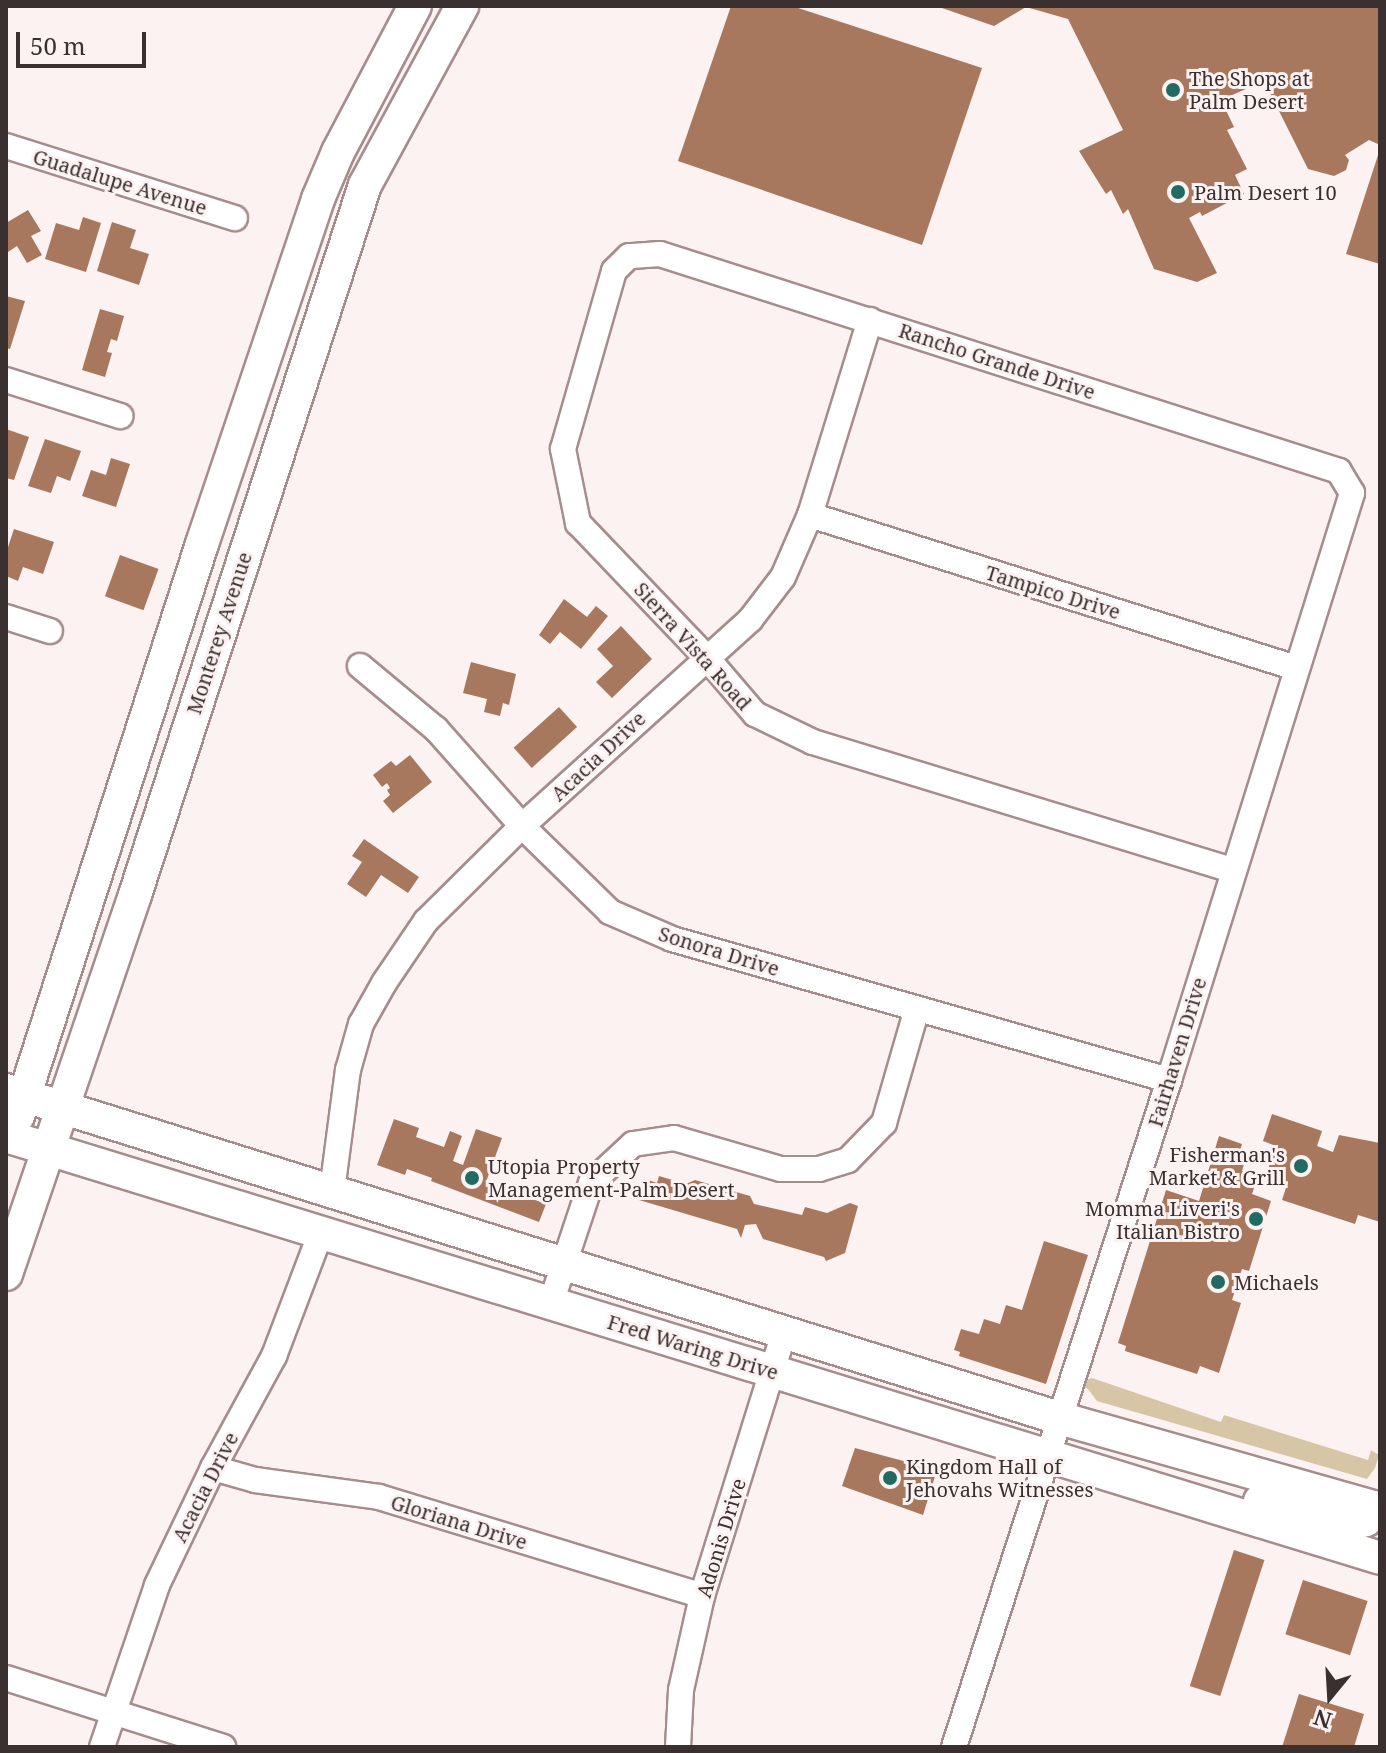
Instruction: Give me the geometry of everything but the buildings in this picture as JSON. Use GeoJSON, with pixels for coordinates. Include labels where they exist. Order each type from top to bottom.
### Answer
{"type":"FeatureCollection","features":[{"type":"Feature","properties":{"kind":"main road"},"geometry":{"type":"LineString","coordinates":[[8,1142],[15,1093],[299,257],[338,152],[415,6]]}},
{"type":"Feature","properties":{"kind":"main road"},"geometry":{"type":"LineString","coordinates":[[401,114],[397,90],[402,69],[435,6]]}},
{"type":"Feature","properties":{"kind":"main road","name":"Monterey Avenue"},"geometry":{"type":"LineString","coordinates":[[6,1274],[135,895],[365,185],[462,6]]}},
{"type":"Feature","properties":{"kind":"main road"},"geometry":{"type":"LineString","coordinates":[[299,257],[314,285],[297,346],[308,359]]}},
{"type":"Feature","properties":{"kind":"main road","name":"Fred Waring Drive"},"geometry":{"type":"LineString","coordinates":[[15,1093],[1059,1418],[1378,1508]]}},
{"type":"Feature","properties":{"kind":"main road","name":"Fred Waring Drive"},"geometry":{"type":"LineString","coordinates":[[8,1142],[48,1149],[196,1193],[1047,1458],[1380,1558]]}},
{"type":"Feature","properties":{"kind":"main road"},"geometry":{"type":"LineString","coordinates":[[196,1193],[244,1191],[302,1206],[312,1205],[332,1191]]}},
{"type":"Feature","properties":{"kind":"main road"},"geometry":{"type":"LineString","coordinates":[[321,1232],[334,1219],[351,1217],[413,1235],[474,1237]]}},
{"type":"Feature","properties":{"kind":"main road"},"geometry":{"type":"LineString","coordinates":[[1162,1493],[1224,1491],[1350,1524],[1366,1520],[1378,1508]]}},
{"type":"Feature","properties":{"kind":"street","name":"Guadalupe Avenue"},"geometry":{"type":"LineString","coordinates":[[6,146],[235,218]]}},
{"type":"Feature","properties":{"kind":"street","name":"Rancho Grande Drive"},"geometry":{"type":"LineString","coordinates":[[629,256],[660,254],[1339,471],[1352,493]]}},
{"type":"Feature","properties":{"kind":"street","name":"Sierra Vista Road"},"geometry":{"type":"LineString","coordinates":[[629,256],[614,271],[563,449],[578,523],[707,658],[755,714],[813,742],[1232,870]]}},
{"type":"Feature","properties":{"kind":"street","name":"Acacia Drive"},"geometry":{"type":"LineString","coordinates":[[332,1191],[348,1070],[361,1024],[426,921],[522,826],[750,620],[783,577],[810,515],[870,320]]}},
{"type":"Feature","properties":{"kind":"street"},"geometry":{"type":"LineString","coordinates":[[6,380],[120,416]]}},
{"type":"Feature","properties":{"kind":"street","name":"Fairhaven Drive"},"geometry":{"type":"LineString","coordinates":[[954,1747],[1169,1080],[1352,493]]}},
{"type":"Feature","properties":{"kind":"street","name":"Tampico Drive"},"geometry":{"type":"LineString","coordinates":[[810,515],[1296,668]]}},
{"type":"Feature","properties":{"kind":"street"},"geometry":{"type":"LineString","coordinates":[[6,617],[50,631]]}},
{"type":"Feature","properties":{"kind":"street","name":"Sonora Drive"},"geometry":{"type":"LineString","coordinates":[[360,666],[436,729],[522,826],[610,912],[672,939],[1169,1080]]}},
{"type":"Feature","properties":{"kind":"street"},"geometry":{"type":"LineString","coordinates":[[551,1303],[591,1183],[633,1144],[674,1138],[781,1169],[819,1169],[848,1160],[884,1123],[917,1009]]}},
{"type":"Feature","properties":{"kind":"street","name":"Acacia Drive"},"geometry":{"type":"LineString","coordinates":[[102,1747],[157,1585],[213,1468],[274,1356],[321,1232]]}},
{"type":"Feature","properties":{"kind":"street","name":"Adonis Drive"},"geometry":{"type":"LineString","coordinates":[[678,1747],[681,1690],[702,1596],[784,1333]]}},
{"type":"Feature","properties":{"kind":"street","name":"Gloriana Drive"},"geometry":{"type":"LineString","coordinates":[[213,1468],[255,1480],[379,1497],[702,1596]]}},
{"type":"Feature","properties":{"kind":"street"},"geometry":{"type":"LineString","coordinates":[[6,1678],[223,1747]]}},
{"type":"Feature","properties":{"kind":"shaded area"},"geometry":{"type":"Polygon","coordinates":[[[1092,1378],[1221,1422],[1224,1415],[1368,1460],[1371,1450],[1379,1455],[1367,1479],[1097,1401],[1088,1389],[1081,1386],[1083,1381],[1092,1378]]]}},
{"type":"Feature","properties":{"kind":"place","name":"The Shops at Palm Desert"},"geometry":{"type":"Point","coordinates":[1173,90]}},
{"type":"Feature","properties":{"kind":"place","name":"Palm Desert 10"},"geometry":{"type":"Point","coordinates":[1178,192]}},
{"type":"Feature","properties":{"kind":"place","name":"Fisherman's Market & Grill"},"geometry":{"type":"Point","coordinates":[1301,1166]}},
{"type":"Feature","properties":{"kind":"place","name":"Utopia Property Management-Palm Desert"},"geometry":{"type":"Point","coordinates":[472,1178]}},
{"type":"Feature","properties":{"kind":"place","name":"Momma Liveri's Italian Bistro"},"geometry":{"type":"Point","coordinates":[1256,1219]}},
{"type":"Feature","properties":{"kind":"place","name":"Michaels"},"geometry":{"type":"Point","coordinates":[1218,1282]}},
{"type":"Feature","properties":{"kind":"place","name":"Kingdom Hall of Jehovahs Witnesses"},"geometry":{"type":"Point","coordinates":[890,1478]}}]}
